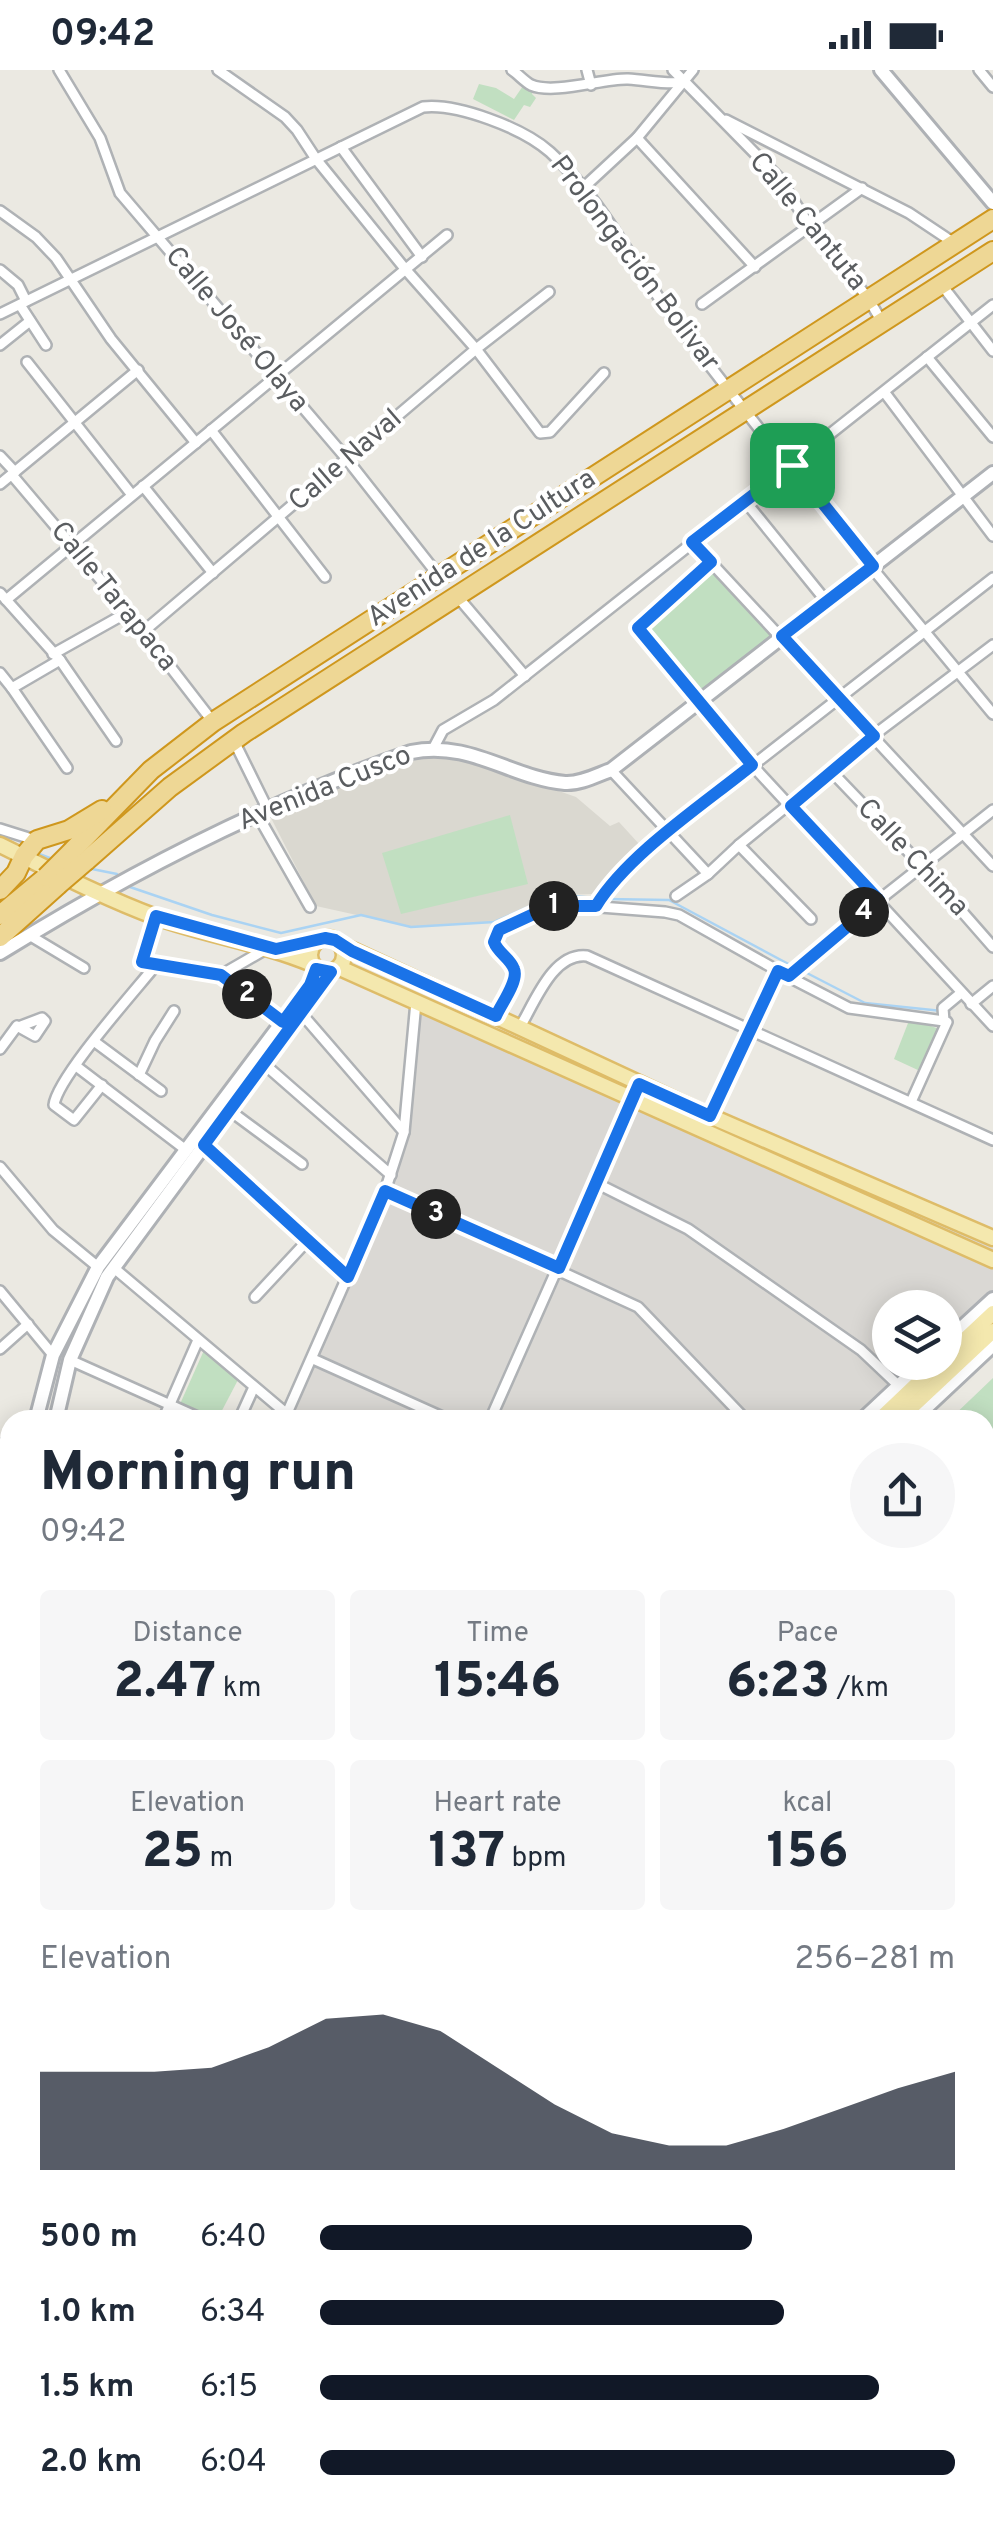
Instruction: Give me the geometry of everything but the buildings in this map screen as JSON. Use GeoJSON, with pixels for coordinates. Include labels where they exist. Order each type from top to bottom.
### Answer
{"type":"FeatureCollection","features":[{"type":"Feature","properties":{"kind":"highway","name":"Avenida de la Cultura"},"geometry":{"type":"LineString","coordinates":[[80,855],[151,770],[213,722],[993,219]]}},
{"type":"Feature","properties":{"kind":"highway","name":"Avenida de la Cultura"},"geometry":{"type":"LineString","coordinates":[[0,915],[234,741],[993,252]]}},
{"type":"Feature","properties":{"kind":"highway"},"geometry":{"type":"LineString","coordinates":[[809,336],[825,358]]}},
{"type":"Feature","properties":{"kind":"highway"},"geometry":{"type":"LineString","coordinates":[[596,476],[610,497]]}},
{"type":"Feature","properties":{"kind":"highway"},"geometry":{"type":"LineString","coordinates":[[438,576],[457,596]]}},
{"type":"Feature","properties":{"kind":"highway"},"geometry":{"type":"LineString","coordinates":[[370,621],[385,643]]}},
{"type":"Feature","properties":{"kind":"highway"},"geometry":{"type":"LineString","coordinates":[[0,890],[16,873],[30,848],[70,830],[128,794]]}},
{"type":"Feature","properties":{"kind":"highway","name":"Avenida de la Cultura"},"geometry":{"type":"LineString","coordinates":[[0,936],[49,877]]}},
{"type":"Feature","properties":{"kind":"main road"},"geometry":{"type":"LineString","coordinates":[[881,70],[993,203]]}},
{"type":"Feature","properties":{"kind":"main road","name":"Avenida Cusco"},"geometry":{"type":"LineString","coordinates":[[0,953],[101,894],[262,811],[371,766],[434,747],[563,783],[611,770],[993,473]]}},
{"type":"Feature","properties":{"kind":"main road"},"geometry":{"type":"LineString","coordinates":[[0,844],[30,848],[49,877],[156,916],[272,948],[416,1002],[636,1091],[710,1116],[993,1238]]}},
{"type":"Feature","properties":{"kind":"main road"},"geometry":{"type":"LineString","coordinates":[[272,948],[330,938],[520,1026],[704,1132],[993,1260]]}},
{"type":"Feature","properties":{"kind":"main road"},"geometry":{"type":"LineString","coordinates":[[316,942],[310,951],[325,968]]}},
{"type":"Feature","properties":{"kind":"main road"},"geometry":{"type":"LineString","coordinates":[[39,1410],[53,1355],[98,1267],[310,985],[325,968],[345,957],[342,946]]}},
{"type":"Feature","properties":{"kind":"main road"},"geometry":{"type":"LineString","coordinates":[[58,1410],[70,1360],[114,1268],[301,1013],[325,968]]}},
{"type":"Feature","properties":{"kind":"main road"},"geometry":{"type":"LineString","coordinates":[[962,1327],[993,1298]]}},
{"type":"Feature","properties":{"kind":"main road"},"geometry":{"type":"LineString","coordinates":[[962,1342],[993,1313]]}},
{"type":"Feature","properties":{"kind":"main road"},"geometry":{"type":"LineString","coordinates":[[909,1410],[993,1331]]}},
{"type":"Feature","properties":{"kind":"main road"},"geometry":{"type":"LineString","coordinates":[[910,1410],[993,1345]]}},
{"type":"Feature","properties":{"kind":"main road"},"geometry":{"type":"LineString","coordinates":[[876,1410],[905,1380]]}},
{"type":"Feature","properties":{"kind":"main road"},"geometry":{"type":"LineString","coordinates":[[907,1410],[928,1380]]}},
{"type":"Feature","properties":{"kind":"street","name":"Calle José Olaya"},"geometry":{"type":"LineString","coordinates":[[59,70],[100,138],[120,193],[346,458],[438,576]]}},
{"type":"Feature","properties":{"kind":"street"},"geometry":{"type":"LineString","coordinates":[[218,70],[285,117],[540,433],[550,432],[604,372]]}},
{"type":"Feature","properties":{"kind":"street"},"geometry":{"type":"LineString","coordinates":[[512,70],[531,85],[590,86],[626,79],[664,85],[685,82]]}},
{"type":"Feature","properties":{"kind":"street"},"geometry":{"type":"LineString","coordinates":[[587,70],[590,86]]}},
{"type":"Feature","properties":{"kind":"street","name":"Calle Cantuta"},"geometry":{"type":"LineString","coordinates":[[673,70],[779,178],[811,228],[868,298],[882,322]]}},
{"type":"Feature","properties":{"kind":"street"},"geometry":{"type":"LineString","coordinates":[[583,188],[637,138],[693,70]]}},
{"type":"Feature","properties":{"kind":"street"},"geometry":{"type":"LineString","coordinates":[[979,70],[993,86]]}},
{"type":"Feature","properties":{"kind":"street","name":"Prolongación Bolivar"},"geometry":{"type":"LineString","coordinates":[[0,314],[422,107],[448,107],[494,122],[550,152],[583,188],[673,318],[993,714]]}},
{"type":"Feature","properties":{"kind":"street"},"geometry":{"type":"LineString","coordinates":[[719,116],[909,213],[954,243]]}},
{"type":"Feature","properties":{"kind":"street"},"geometry":{"type":"LineString","coordinates":[[637,138],[755,267]]}},
{"type":"Feature","properties":{"kind":"street"},"geometry":{"type":"LineString","coordinates":[[341,147],[422,257]]}},
{"type":"Feature","properties":{"kind":"street"},"geometry":{"type":"LineString","coordinates":[[702,304],[862,188]]}},
{"type":"Feature","properties":{"kind":"street"},"geometry":{"type":"LineString","coordinates":[[0,211],[36,237],[196,443]]}},
{"type":"Feature","properties":{"kind":"street"},"geometry":{"type":"LineString","coordinates":[[116,741],[56,657],[3,596],[72,545],[447,235]]}},
{"type":"Feature","properties":{"kind":"street"},"geometry":{"type":"LineString","coordinates":[[0,270],[18,285],[30,321],[46,345]]}},
{"type":"Feature","properties":{"kind":"street"},"geometry":{"type":"LineString","coordinates":[[941,284],[993,351]]}},
{"type":"Feature","properties":{"kind":"street","name":"Calle Naval"},"geometry":{"type":"LineString","coordinates":[[144,631],[476,349],[549,292]]}},
{"type":"Feature","properties":{"kind":"street"},"geometry":{"type":"LineString","coordinates":[[434,747],[442,730],[494,700],[993,305]]}},
{"type":"Feature","properties":{"kind":"street"},"geometry":{"type":"LineString","coordinates":[[0,345],[30,321]]}},
{"type":"Feature","properties":{"kind":"street"},"geometry":{"type":"LineString","coordinates":[[927,357],[993,437]]}},
{"type":"Feature","properties":{"kind":"street"},"geometry":{"type":"LineString","coordinates":[[27,362],[132,496]]}},
{"type":"Feature","properties":{"kind":"street"},"geometry":{"type":"LineString","coordinates":[[0,484],[138,370]]}},
{"type":"Feature","properties":{"kind":"street"},"geometry":{"type":"LineString","coordinates":[[885,393],[993,536]]}},
{"type":"Feature","properties":{"kind":"street"},"geometry":{"type":"LineString","coordinates":[[210,430],[325,577]]}},
{"type":"Feature","properties":{"kind":"street","name":"Calle Tarapaca"},"geometry":{"type":"LineString","coordinates":[[0,456],[144,631],[213,722]]}},
{"type":"Feature","properties":{"kind":"street"},"geometry":{"type":"LineString","coordinates":[[143,486],[213,573]]}},
{"type":"Feature","properties":{"kind":"street"},"geometry":{"type":"LineString","coordinates":[[744,501],[826,601]]}},
{"type":"Feature","properties":{"kind":"street"},"geometry":{"type":"LineString","coordinates":[[692,542],[993,866]]}},
{"type":"Feature","properties":{"kind":"street"},"geometry":{"type":"LineString","coordinates":[[711,562],[638,628],[752,765],[993,1026]]}},
{"type":"Feature","properties":{"kind":"street"},"geometry":{"type":"LineString","coordinates":[[600,900],[670,830],[993,578]]}},
{"type":"Feature","properties":{"kind":"street"},"geometry":{"type":"LineString","coordinates":[[457,596],[525,676]]}},
{"type":"Feature","properties":{"kind":"street"},"geometry":{"type":"LineString","coordinates":[[12,688],[128,612]]}},
{"type":"Feature","properties":{"kind":"street"},"geometry":{"type":"LineString","coordinates":[[676,896],[993,645]]}},
{"type":"Feature","properties":{"kind":"street"},"geometry":{"type":"LineString","coordinates":[[0,672],[68,768]]}},
{"type":"Feature","properties":{"kind":"street"},"geometry":{"type":"LineString","coordinates":[[234,741],[262,811],[310,908]]}},
{"type":"Feature","properties":{"kind":"street"},"geometry":{"type":"LineString","coordinates":[[611,770],[708,874]]}},
{"type":"Feature","properties":{"kind":"street","name":"Calle Chima"},"geometry":{"type":"LineString","coordinates":[[831,770],[993,947]]}},
{"type":"Feature","properties":{"kind":"street"},"geometry":{"type":"LineString","coordinates":[[791,975],[993,810]]}},
{"type":"Feature","properties":{"kind":"street"},"geometry":{"type":"LineString","coordinates":[[0,829],[30,848]]}},
{"type":"Feature","properties":{"kind":"street"},"geometry":{"type":"LineString","coordinates":[[739,845],[811,920]]}},
{"type":"Feature","properties":{"kind":"street"},"geometry":{"type":"LineString","coordinates":[[496,1016],[514,977],[514,968],[497,951],[494,942],[499,930],[551,906],[600,900],[679,916],[850,1008],[943,1014]]}},
{"type":"Feature","properties":{"kind":"street"},"geometry":{"type":"LineString","coordinates":[[156,916],[141,959],[144,964],[221,975],[283,1022]]}},
{"type":"Feature","properties":{"kind":"street"},"geometry":{"type":"LineString","coordinates":[[29,935],[84,968]]}},
{"type":"Feature","properties":{"kind":"street"},"geometry":{"type":"LineString","coordinates":[[221,975],[272,948]]}},
{"type":"Feature","properties":{"kind":"street"},"geometry":{"type":"LineString","coordinates":[[520,1026],[558,966],[579,955],[993,1140]]}},
{"type":"Feature","properties":{"kind":"street"},"geometry":{"type":"LineString","coordinates":[[102,1085],[77,1118],[71,1119],[53,1102],[76,1066],[155,966]]}},
{"type":"Feature","properties":{"kind":"street"},"geometry":{"type":"LineString","coordinates":[[704,1132],[778,971]]}},
{"type":"Feature","properties":{"kind":"street"},"geometry":{"type":"LineString","coordinates":[[971,1004],[993,986]]}},
{"type":"Feature","properties":{"kind":"street"},"geometry":{"type":"LineString","coordinates":[[943,1014],[961,992]]}},
{"type":"Feature","properties":{"kind":"street"},"geometry":{"type":"LineString","coordinates":[[289,1410],[385,1191],[404,1132],[416,1002]]}},
{"type":"Feature","properties":{"kind":"street"},"geometry":{"type":"LineString","coordinates":[[140,1075],[154,1041],[174,1011]]}},
{"type":"Feature","properties":{"kind":"street"},"geometry":{"type":"LineString","coordinates":[[301,1013],[404,1132]]}},
{"type":"Feature","properties":{"kind":"street"},"geometry":{"type":"LineString","coordinates":[[910,1102],[947,1022],[943,1014]]}},
{"type":"Feature","properties":{"kind":"street"},"geometry":{"type":"LineString","coordinates":[[0,1050],[20,1026]]}},
{"type":"Feature","properties":{"kind":"street"},"geometry":{"type":"LineString","coordinates":[[95,1042],[161,1091]]}},
{"type":"Feature","properties":{"kind":"street"},"geometry":{"type":"LineString","coordinates":[[263,1063],[390,1174]]}},
{"type":"Feature","properties":{"kind":"street"},"geometry":{"type":"LineString","coordinates":[[76,1066],[186,1150]]}},
{"type":"Feature","properties":{"kind":"street"},"geometry":{"type":"LineString","coordinates":[[495,1410],[636,1091]]}},
{"type":"Feature","properties":{"kind":"street"},"geometry":{"type":"LineString","coordinates":[[230,1110],[302,1164]]}},
{"type":"Feature","properties":{"kind":"street"},"geometry":{"type":"LineString","coordinates":[[204,1145],[348,1277]]}},
{"type":"Feature","properties":{"kind":"street"},"geometry":{"type":"LineString","coordinates":[[0,1167],[53,1230],[98,1267]]}},
{"type":"Feature","properties":{"kind":"street"},"geometry":{"type":"LineString","coordinates":[[596,1184],[688,1228],[862,1350],[899,1386]]}},
{"type":"Feature","properties":{"kind":"street"},"geometry":{"type":"LineString","coordinates":[[385,1191],[638,1307],[736,1410]]}},
{"type":"Feature","properties":{"kind":"street"},"geometry":{"type":"LineString","coordinates":[[256,1296],[308,1240]]}},
{"type":"Feature","properties":{"kind":"street"},"geometry":{"type":"LineString","coordinates":[[114,1268],[279,1410]]}},
{"type":"Feature","properties":{"kind":"street"},"geometry":{"type":"LineString","coordinates":[[0,1291],[53,1355]]}},
{"type":"Feature","properties":{"kind":"street"},"geometry":{"type":"LineString","coordinates":[[0,1349],[28,1324]]}},
{"type":"Feature","properties":{"kind":"street"},"geometry":{"type":"LineString","coordinates":[[168,1410],[198,1340]]}},
{"type":"Feature","properties":{"kind":"street"},"geometry":{"type":"LineString","coordinates":[[313,1359],[427,1410]]}},
{"type":"Feature","properties":{"kind":"street"},"geometry":{"type":"LineString","coordinates":[[70,1360],[181,1410]]}},
{"type":"Feature","properties":{"kind":"street"},"geometry":{"type":"LineString","coordinates":[[244,1410],[254,1387]]}},
{"type":"Feature","properties":{"kind":"shaded area"},"geometry":{"type":"Polygon","coordinates":[[[436,753],[461,757],[576,797],[610,826],[619,822],[640,845],[593,894],[556,895],[494,922],[411,927],[316,906],[271,818],[409,758],[436,753]]]}},
{"type":"Feature","properties":{"kind":"shaded area"},"geometry":{"type":"Polygon","coordinates":[[[414,992],[993,1248],[993,1309],[962,1338],[962,1290],[872,1290],[872,1380],[917,1380],[885,1410],[289,1410],[402,1139],[414,992]]]}},
{"type":"Feature","properties":{"kind":"green space"},"geometry":{"type":"Polygon","coordinates":[[[525,83],[536,98],[530,107],[524,105],[514,120],[473,99],[479,84],[496,88],[514,99],[525,83]]]}},
{"type":"Feature","properties":{"kind":"green space"},"geometry":{"type":"Polygon","coordinates":[[[713,567],[778,636],[701,696],[645,629],[713,567]]]}},
{"type":"Feature","properties":{"kind":"green space"},"geometry":{"type":"Polygon","coordinates":[[[510,815],[528,884],[401,914],[382,853],[510,815]]]}},
{"type":"Feature","properties":{"kind":"green space"},"geometry":{"type":"Polygon","coordinates":[[[910,1018],[939,1029],[920,1071],[894,1059],[910,1018]]]}},
{"type":"Feature","properties":{"kind":"green space"},"geometry":{"type":"Polygon","coordinates":[[[205,1348],[239,1378],[222,1410],[194,1410],[180,1404],[205,1348]]]}},
{"type":"Feature","properties":{"kind":"green space"},"geometry":{"type":"Polygon","coordinates":[[[993,1378],[993,1410],[959,1410],[993,1378]]]}},
{"type":"Feature","properties":{"kind":"waterway"},"geometry":{"type":"LineString","coordinates":[[34,852],[55,860]]}},
{"type":"Feature","properties":{"kind":"waterway"},"geometry":{"type":"LineString","coordinates":[[92,869],[117,874]]}},
{"type":"Feature","properties":{"kind":"waterway"},"geometry":{"type":"LineString","coordinates":[[130,887],[281,933],[361,915],[411,927],[494,922],[556,895],[598,898]]}},
{"type":"Feature","properties":{"kind":"waterway"},"geometry":{"type":"LineString","coordinates":[[606,899],[669,900],[796,968]]}},
{"type":"Feature","properties":{"kind":"waterway"},"geometry":{"type":"LineString","coordinates":[[803,971],[865,1003],[942,1011]]}},
{"type":"Feature","properties":{"kind":"route"},"geometry":{"type":"LineString","coordinates":[[792,465],[873,566],[782,636],[874,736],[791,806],[879,900],[789,976],[778,971],[710,1116],[639,1084],[559,1268],[385,1191],[348,1277],[204,1145],[331,972],[316,969],[310,985],[283,1022],[221,975],[142,962],[156,916],[276,949],[325,938],[335,940],[496,1016],[514,977],[514,968],[497,951],[494,942],[499,930],[551,906],[596,906],[626,870],[670,830],[752,765],[638,628],[711,562],[692,542],[792,465]]}}]}
